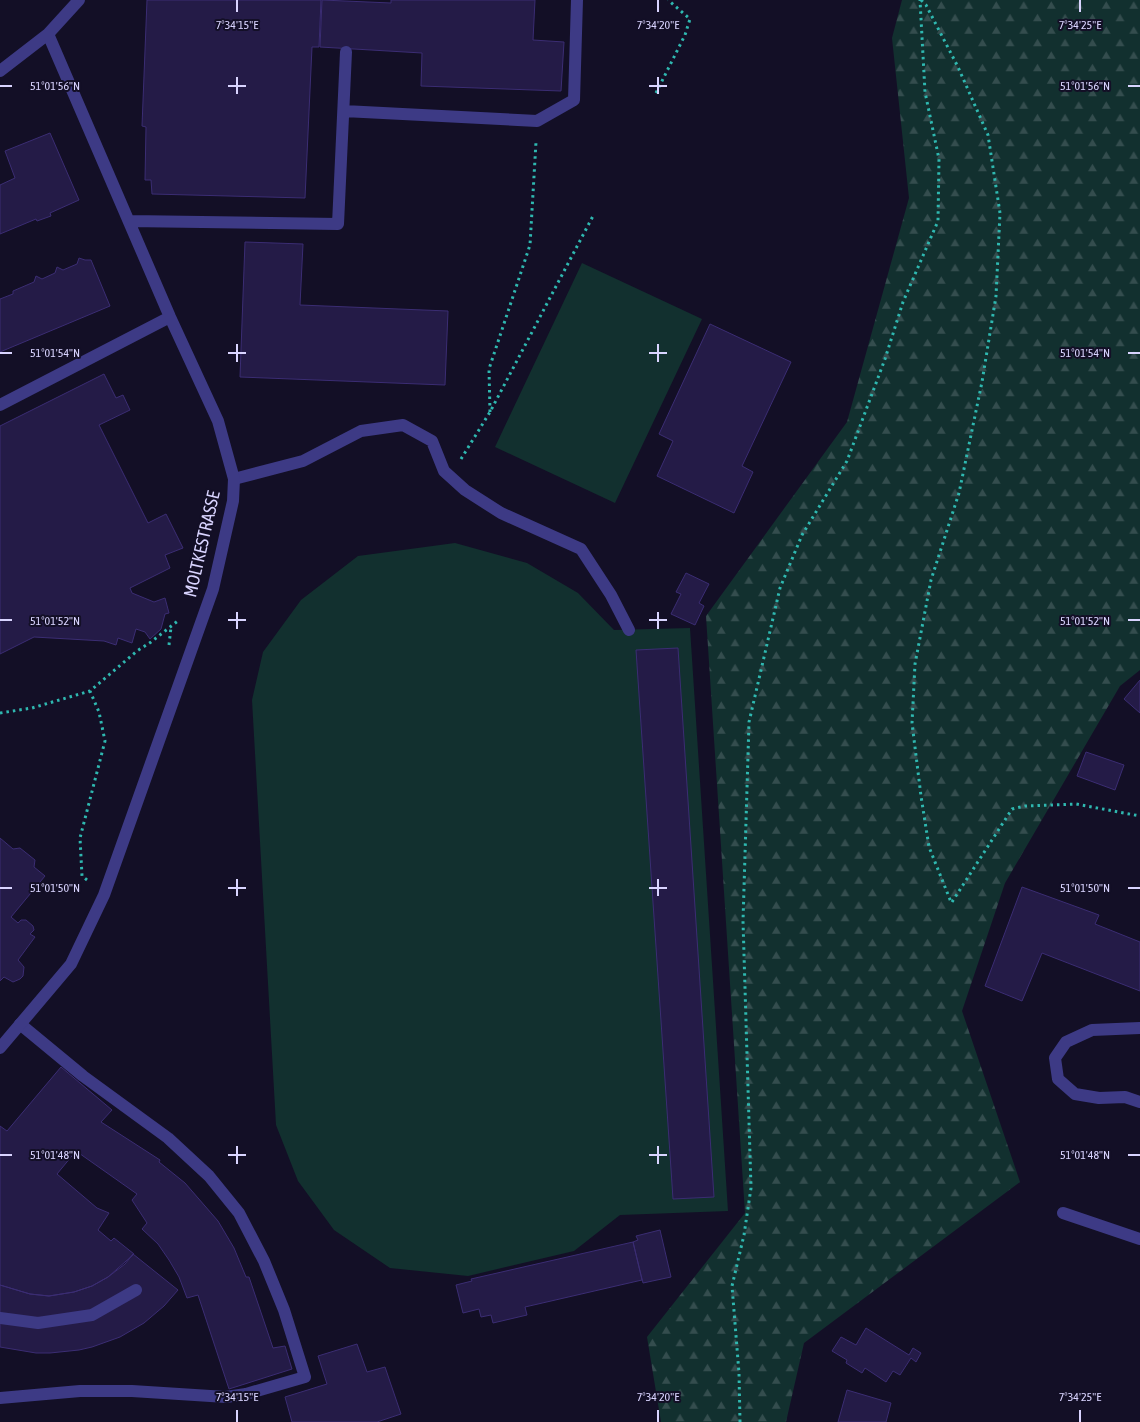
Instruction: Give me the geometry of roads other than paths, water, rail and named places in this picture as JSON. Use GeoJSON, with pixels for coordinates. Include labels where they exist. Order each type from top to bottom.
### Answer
{"type":"FeatureCollection","features":[{"type":"Feature","properties":{"kind":"street"},"geometry":{"type":"LineString","coordinates":[[0,71],[48,34],[79,0]]}},
{"type":"Feature","properties":{"kind":"street"},"geometry":{"type":"LineString","coordinates":[[344,111],[537,121],[574,100],[577,0]]}},
{"type":"Feature","properties":{"kind":"street","name":"MOLTKESTRASSE"},"geometry":{"type":"LineString","coordinates":[[0,1048],[72,964],[104,895],[212,589],[233,502],[234,479],[218,421],[170,317],[48,34]]}},
{"type":"Feature","properties":{"kind":"street"},"geometry":{"type":"LineString","coordinates":[[129,220],[338,224],[346,52]]}},
{"type":"Feature","properties":{"kind":"street"},"geometry":{"type":"LineString","coordinates":[[0,405],[170,317]]}},
{"type":"Feature","properties":{"kind":"street"},"geometry":{"type":"LineString","coordinates":[[234,479],[303,461],[361,431],[403,425],[432,441],[444,471],[465,490],[501,512],[581,549],[611,595],[629,630]]}},
{"type":"Feature","properties":{"kind":"street"},"geometry":{"type":"LineString","coordinates":[[0,1398],[80,1391],[132,1390],[226,1397],[246,1394],[305,1377],[284,1310],[264,1261],[239,1212],[208,1176],[168,1138],[83,1076],[20,1024]]}},
{"type":"Feature","properties":{"kind":"street"},"geometry":{"type":"LineString","coordinates":[[1140,1028],[1092,1030],[1066,1042],[1055,1058],[1058,1079],[1075,1094],[1099,1098],[1125,1097],[1140,1102]]}},
{"type":"Feature","properties":{"kind":"street"},"geometry":{"type":"LineString","coordinates":[[1063,1212],[1140,1239]]}},
{"type":"Feature","properties":{"kind":"street"},"geometry":{"type":"LineString","coordinates":[[0,1318],[38,1323],[92,1316],[136,1290]]}}]}
